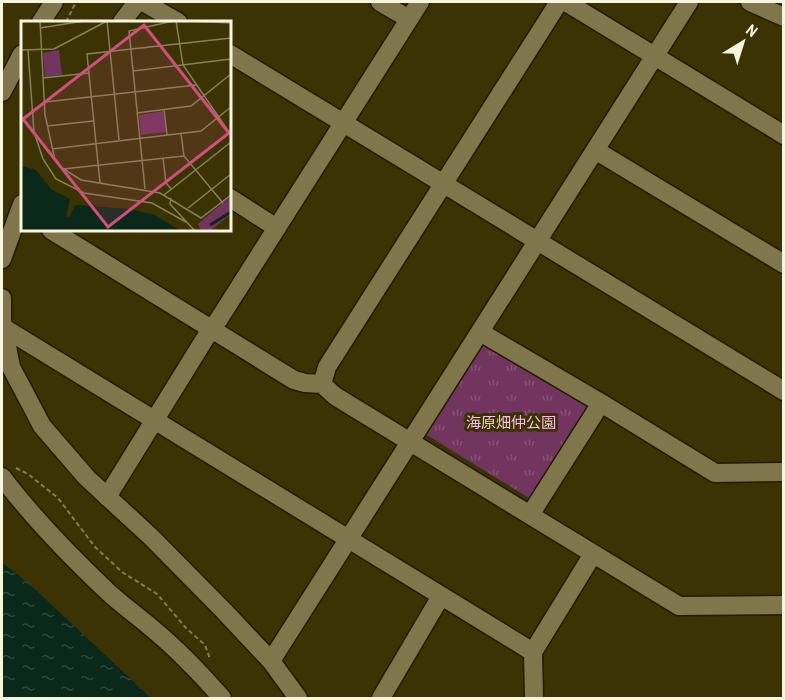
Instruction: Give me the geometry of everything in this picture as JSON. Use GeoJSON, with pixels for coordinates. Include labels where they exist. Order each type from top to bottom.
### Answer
{"type":"FeatureCollection","features":[{"type":"Feature","properties":{"kind":"street"},"geometry":{"type":"LineString","coordinates":[[42,21],[54,2]]}},
{"type":"Feature","properties":{"kind":"street"},"geometry":{"type":"LineString","coordinates":[[123,21],[137,2]]}},
{"type":"Feature","properties":{"kind":"street"},"geometry":{"type":"LineString","coordinates":[[143,2],[176,21]]}},
{"type":"Feature","properties":{"kind":"street"},"geometry":{"type":"LineString","coordinates":[[381,2],[409,19]]}},
{"type":"Feature","properties":{"kind":"street"},"geometry":{"type":"LineString","coordinates":[[107,497],[420,2]]}},
{"type":"Feature","properties":{"kind":"street"},"geometry":{"type":"LineString","coordinates":[[322,384],[327,367],[560,2]]}},
{"type":"Feature","properties":{"kind":"street"},"geometry":{"type":"LineString","coordinates":[[566,2],[783,135]]}},
{"type":"Feature","properties":{"kind":"street"},"geometry":{"type":"LineString","coordinates":[[271,661],[689,2]]}},
{"type":"Feature","properties":{"kind":"street"},"geometry":{"type":"LineString","coordinates":[[750,2],[783,17]]}},
{"type":"Feature","properties":{"kind":"street"},"geometry":{"type":"LineString","coordinates":[[231,55],[783,391]]}},
{"type":"Feature","properties":{"kind":"street"},"geometry":{"type":"LineString","coordinates":[[2,92],[21,56]]}},
{"type":"Feature","properties":{"kind":"street"},"geometry":{"type":"LineString","coordinates":[[595,150],[783,264]]}},
{"type":"Feature","properties":{"kind":"street"},"geometry":{"type":"LineString","coordinates":[[231,199],[277,228]]}},
{"type":"Feature","properties":{"kind":"street"},"geometry":{"type":"LineString","coordinates":[[2,259],[21,212]]}},
{"type":"Feature","properties":{"kind":"street"},"geometry":{"type":"LineString","coordinates":[[53,231],[294,380],[322,384],[335,396],[680,606],[783,606]]}},
{"type":"Feature","properties":{"kind":"street"},"geometry":{"type":"LineString","coordinates":[[2,298],[4,328],[11,367],[42,426],[87,478],[224,610],[271,661],[298,699]]}},
{"type":"Feature","properties":{"kind":"street"},"geometry":{"type":"LineString","coordinates":[[4,328],[533,652]]}},
{"type":"Feature","properties":{"kind":"street"},"geometry":{"type":"LineString","coordinates":[[480,332],[715,473],[783,472]]}},
{"type":"Feature","properties":{"kind":"street"},"geometry":{"type":"LineString","coordinates":[[530,515],[600,403]]}},
{"type":"Feature","properties":{"kind":"street"},"geometry":{"type":"LineString","coordinates":[[6,471],[38,519],[74,559],[156,631],[222,699]]}},
{"type":"Feature","properties":{"kind":"street"},"geometry":{"type":"LineString","coordinates":[[534,699],[533,652],[593,554]]}},
{"type":"Feature","properties":{"kind":"street"},"geometry":{"type":"LineString","coordinates":[[381,699],[441,596]]}},
{"type":"Feature","properties":{"kind":"path"},"geometry":{"type":"LineString","coordinates":[[66,21],[76,2]]}},
{"type":"Feature","properties":{"kind":"path"},"geometry":{"type":"LineString","coordinates":[[6,471],[28,474],[58,498],[95,547],[122,572],[157,594],[186,628],[205,645],[210,658],[204,679]]}},
{"type":"Feature","properties":{"kind":"green space","name":"海原畑仲公園"},"geometry":{"type":"Polygon","coordinates":[[[490,344],[588,404],[589,409],[534,501],[425,434],[482,346],[490,344]]]}},
{"type":"Feature","properties":{"kind":"water"},"geometry":{"type":"Polygon","coordinates":[[[2,563],[37,591],[151,698],[2,698],[2,563]]]}}]}
